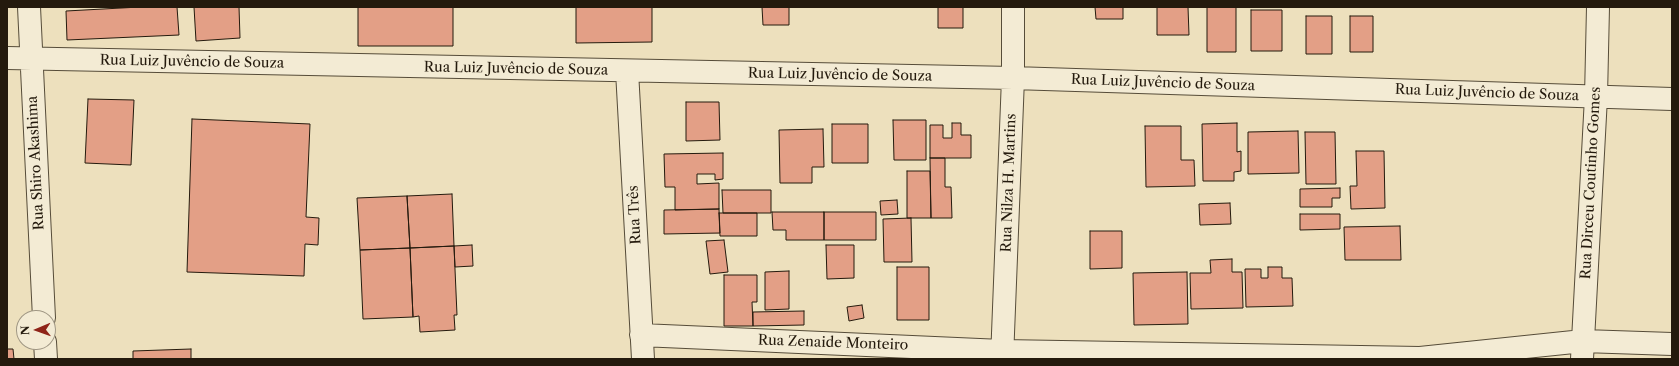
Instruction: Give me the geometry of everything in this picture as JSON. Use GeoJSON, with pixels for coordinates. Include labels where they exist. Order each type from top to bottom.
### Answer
{"type":"FeatureCollection","features":[{"type":"Feature","properties":{"kind":"street","name":"Rua Shiro Akashima"},"geometry":{"type":"LineString","coordinates":[[29,7],[44,310]]}},
{"type":"Feature","properties":{"kind":"street","name":"Rua Nilza H. Martins"},"geometry":{"type":"LineString","coordinates":[[1002,355],[1013,78],[1013,7]]}},
{"type":"Feature","properties":{"kind":"street","name":"Rua Dirceu Coutinho Gomes"},"geometry":{"type":"LineString","coordinates":[[1582,350],[1596,97],[1598,7]]}},
{"type":"Feature","properties":{"kind":"street","name":"Rua Luiz Juvêncio de Souza"},"geometry":{"type":"LineString","coordinates":[[7,58],[1013,78],[1672,99]]}},
{"type":"Feature","properties":{"kind":"street","name":"Rua Três"},"geometry":{"type":"LineString","coordinates":[[627,71],[643,359]]}},
{"type":"Feature","properties":{"kind":"street","name":"Rua Zenaide Monteiro"},"geometry":{"type":"LineString","coordinates":[[641,335],[1002,355],[1420,358],[1672,344]]}},
{"type":"Feature","properties":{"kind":"building"},"geometry":{"type":"Polygon","coordinates":[[[140,7],[177,7],[179,35],[67,40],[66,11],[140,7]]]}},
{"type":"Feature","properties":{"kind":"building"},"geometry":{"type":"Polygon","coordinates":[[[194,7],[239,7],[240,38],[196,41],[194,7]]]}},
{"type":"Feature","properties":{"kind":"building"},"geometry":{"type":"Polygon","coordinates":[[[358,7],[453,7],[453,46],[358,46],[358,7]]]}},
{"type":"Feature","properties":{"kind":"building"},"geometry":{"type":"Polygon","coordinates":[[[576,7],[652,7],[652,42],[576,43],[576,7]]]}},
{"type":"Feature","properties":{"kind":"building"},"geometry":{"type":"Polygon","coordinates":[[[762,7],[789,7],[789,25],[763,25],[762,7]]]}},
{"type":"Feature","properties":{"kind":"building"},"geometry":{"type":"Polygon","coordinates":[[[938,7],[963,7],[963,28],[938,28],[938,7]]]}},
{"type":"Feature","properties":{"kind":"building"},"geometry":{"type":"Polygon","coordinates":[[[1095,7],[1123,7],[1123,19],[1096,19],[1095,7]]]}},
{"type":"Feature","properties":{"kind":"building"},"geometry":{"type":"Polygon","coordinates":[[[1157,7],[1188,7],[1189,35],[1157,35],[1157,7]]]}},
{"type":"Feature","properties":{"kind":"building"},"geometry":{"type":"Polygon","coordinates":[[[1207,7],[1236,7],[1236,52],[1207,52],[1207,7]]]}},
{"type":"Feature","properties":{"kind":"building"},"geometry":{"type":"Polygon","coordinates":[[[1251,10],[1282,10],[1282,51],[1251,51],[1251,10]]]}},
{"type":"Feature","properties":{"kind":"building"},"geometry":{"type":"Polygon","coordinates":[[[1306,16],[1332,16],[1332,54],[1306,54],[1306,16]]]}},
{"type":"Feature","properties":{"kind":"building"},"geometry":{"type":"Polygon","coordinates":[[[1350,16],[1373,16],[1373,52],[1350,52],[1350,16]]]}},
{"type":"Feature","properties":{"kind":"building"},"geometry":{"type":"Polygon","coordinates":[[[88,99],[134,100],[131,165],[85,163],[88,99]]]}},
{"type":"Feature","properties":{"kind":"building"},"geometry":{"type":"Polygon","coordinates":[[[686,102],[719,102],[720,140],[686,141],[686,102]]]}},
{"type":"Feature","properties":{"kind":"building"},"geometry":{"type":"Polygon","coordinates":[[[192,119],[310,124],[306,217],[319,218],[318,245],[305,244],[304,276],[187,272],[192,119]]]}},
{"type":"Feature","properties":{"kind":"building"},"geometry":{"type":"Polygon","coordinates":[[[893,120],[926,120],[926,160],[894,160],[893,120]]]}},
{"type":"Feature","properties":{"kind":"building"},"geometry":{"type":"Polygon","coordinates":[[[952,123],[961,123],[961,135],[971,135],[971,158],[930,158],[930,125],[943,125],[943,138],[952,138],[952,123]]]}},
{"type":"Feature","properties":{"kind":"building"},"geometry":{"type":"Polygon","coordinates":[[[1237,123],[1237,152],[1241,151],[1241,171],[1234,172],[1234,181],[1203,181],[1202,124],[1237,123]]]}},
{"type":"Feature","properties":{"kind":"building"},"geometry":{"type":"Polygon","coordinates":[[[832,124],[868,124],[868,163],[832,163],[832,124]]]}},
{"type":"Feature","properties":{"kind":"building"},"geometry":{"type":"Polygon","coordinates":[[[1145,126],[1181,126],[1181,160],[1194,160],[1195,186],[1146,187],[1145,126]]]}},
{"type":"Feature","properties":{"kind":"building"},"geometry":{"type":"Polygon","coordinates":[[[823,129],[824,167],[812,167],[812,183],[780,183],[779,130],[823,129]]]}},
{"type":"Feature","properties":{"kind":"building"},"geometry":{"type":"Polygon","coordinates":[[[1298,131],[1299,173],[1248,174],[1248,132],[1298,131]]]}},
{"type":"Feature","properties":{"kind":"building"},"geometry":{"type":"Polygon","coordinates":[[[1305,132],[1335,132],[1336,184],[1306,184],[1305,132]]]}},
{"type":"Feature","properties":{"kind":"building"},"geometry":{"type":"Polygon","coordinates":[[[1356,151],[1384,151],[1385,208],[1351,209],[1350,186],[1357,186],[1356,151]]]}},
{"type":"Feature","properties":{"kind":"building"},"geometry":{"type":"Polygon","coordinates":[[[723,153],[723,179],[715,180],[715,174],[697,174],[697,184],[719,183],[719,209],[675,210],[675,187],[665,187],[664,154],[723,153]]]}},
{"type":"Feature","properties":{"kind":"building"},"geometry":{"type":"Polygon","coordinates":[[[930,158],[945,158],[945,187],[951,187],[952,218],[931,218],[930,158]]]}},
{"type":"Feature","properties":{"kind":"building"},"geometry":{"type":"Polygon","coordinates":[[[907,171],[930,171],[931,218],[907,218],[907,171]]]}},
{"type":"Feature","properties":{"kind":"building"},"geometry":{"type":"Polygon","coordinates":[[[1340,188],[1340,198],[1332,198],[1332,207],[1300,207],[1300,189],[1340,188]]]}},
{"type":"Feature","properties":{"kind":"building"},"geometry":{"type":"Polygon","coordinates":[[[722,190],[771,190],[771,213],[723,213],[722,190]]]}},
{"type":"Feature","properties":{"kind":"building"},"geometry":{"type":"Polygon","coordinates":[[[452,194],[454,246],[410,248],[407,196],[452,194]]]}},
{"type":"Feature","properties":{"kind":"building"},"geometry":{"type":"Polygon","coordinates":[[[407,196],[410,248],[360,250],[357,198],[407,196]]]}},
{"type":"Feature","properties":{"kind":"building"},"geometry":{"type":"Polygon","coordinates":[[[897,200],[898,214],[881,215],[880,201],[897,200]]]}},
{"type":"Feature","properties":{"kind":"building"},"geometry":{"type":"Polygon","coordinates":[[[1230,203],[1231,224],[1200,225],[1199,204],[1230,203]]]}},
{"type":"Feature","properties":{"kind":"building"},"geometry":{"type":"Polygon","coordinates":[[[719,209],[720,233],[664,234],[664,210],[719,209]]]}},
{"type":"Feature","properties":{"kind":"building"},"geometry":{"type":"Polygon","coordinates":[[[772,212],[824,212],[824,240],[786,240],[786,230],[773,230],[772,212]]]}},
{"type":"Feature","properties":{"kind":"building"},"geometry":{"type":"Polygon","coordinates":[[[824,212],[876,212],[876,240],[824,240],[824,212]]]}},
{"type":"Feature","properties":{"kind":"building"},"geometry":{"type":"Polygon","coordinates":[[[719,213],[757,213],[757,236],[720,236],[719,213]]]}},
{"type":"Feature","properties":{"kind":"building"},"geometry":{"type":"Polygon","coordinates":[[[1300,214],[1340,214],[1340,229],[1300,230],[1300,214]]]}},
{"type":"Feature","properties":{"kind":"building"},"geometry":{"type":"Polygon","coordinates":[[[911,218],[912,262],[884,262],[883,219],[911,218]]]}},
{"type":"Feature","properties":{"kind":"building"},"geometry":{"type":"Polygon","coordinates":[[[1400,226],[1401,260],[1345,260],[1344,227],[1400,226]]]}},
{"type":"Feature","properties":{"kind":"building"},"geometry":{"type":"Polygon","coordinates":[[[1090,231],[1122,231],[1122,268],[1090,269],[1090,231]]]}},
{"type":"Feature","properties":{"kind":"building"},"geometry":{"type":"Polygon","coordinates":[[[724,240],[728,272],[710,274],[706,241],[724,240]]]}},
{"type":"Feature","properties":{"kind":"building"},"geometry":{"type":"Polygon","coordinates":[[[472,245],[473,266],[455,267],[454,246],[472,245]]]}},
{"type":"Feature","properties":{"kind":"building"},"geometry":{"type":"Polygon","coordinates":[[[826,245],[854,245],[854,278],[827,279],[826,245]]]}},
{"type":"Feature","properties":{"kind":"building"},"geometry":{"type":"Polygon","coordinates":[[[454,246],[457,315],[454,315],[455,330],[420,332],[419,316],[413,317],[410,248],[454,246]]]}},
{"type":"Feature","properties":{"kind":"building"},"geometry":{"type":"Polygon","coordinates":[[[410,248],[413,317],[363,319],[360,250],[410,248]]]}},
{"type":"Feature","properties":{"kind":"building"},"geometry":{"type":"Polygon","coordinates":[[[1232,259],[1232,272],[1242,272],[1243,308],[1191,309],[1190,273],[1211,273],[1210,260],[1232,259]]]}},
{"type":"Feature","properties":{"kind":"building"},"geometry":{"type":"Polygon","coordinates":[[[897,267],[929,267],[929,320],[897,320],[897,267]]]}},
{"type":"Feature","properties":{"kind":"building"},"geometry":{"type":"Polygon","coordinates":[[[1268,267],[1282,267],[1282,278],[1292,278],[1293,306],[1246,307],[1245,269],[1261,269],[1261,278],[1268,278],[1268,267]]]}},
{"type":"Feature","properties":{"kind":"building"},"geometry":{"type":"Polygon","coordinates":[[[789,271],[789,309],[765,310],[765,272],[789,271]]]}},
{"type":"Feature","properties":{"kind":"building"},"geometry":{"type":"Polygon","coordinates":[[[1187,272],[1188,324],[1134,325],[1133,273],[1187,272]]]}},
{"type":"Feature","properties":{"kind":"building"},"geometry":{"type":"Polygon","coordinates":[[[724,275],[757,275],[757,302],[752,302],[753,326],[724,326],[724,275]]]}},
{"type":"Feature","properties":{"kind":"building"},"geometry":{"type":"Polygon","coordinates":[[[862,305],[864,318],[849,321],[847,307],[862,305]]]}},
{"type":"Feature","properties":{"kind":"building"},"geometry":{"type":"Polygon","coordinates":[[[804,311],[804,325],[753,326],[753,312],[804,311]]]}},
{"type":"Feature","properties":{"kind":"building"},"geometry":{"type":"Polygon","coordinates":[[[7,349],[13,349],[14,359],[7,359],[7,349]]]}},
{"type":"Feature","properties":{"kind":"building"},"geometry":{"type":"Polygon","coordinates":[[[191,349],[191,359],[133,359],[133,351],[191,349]]]}}]}
